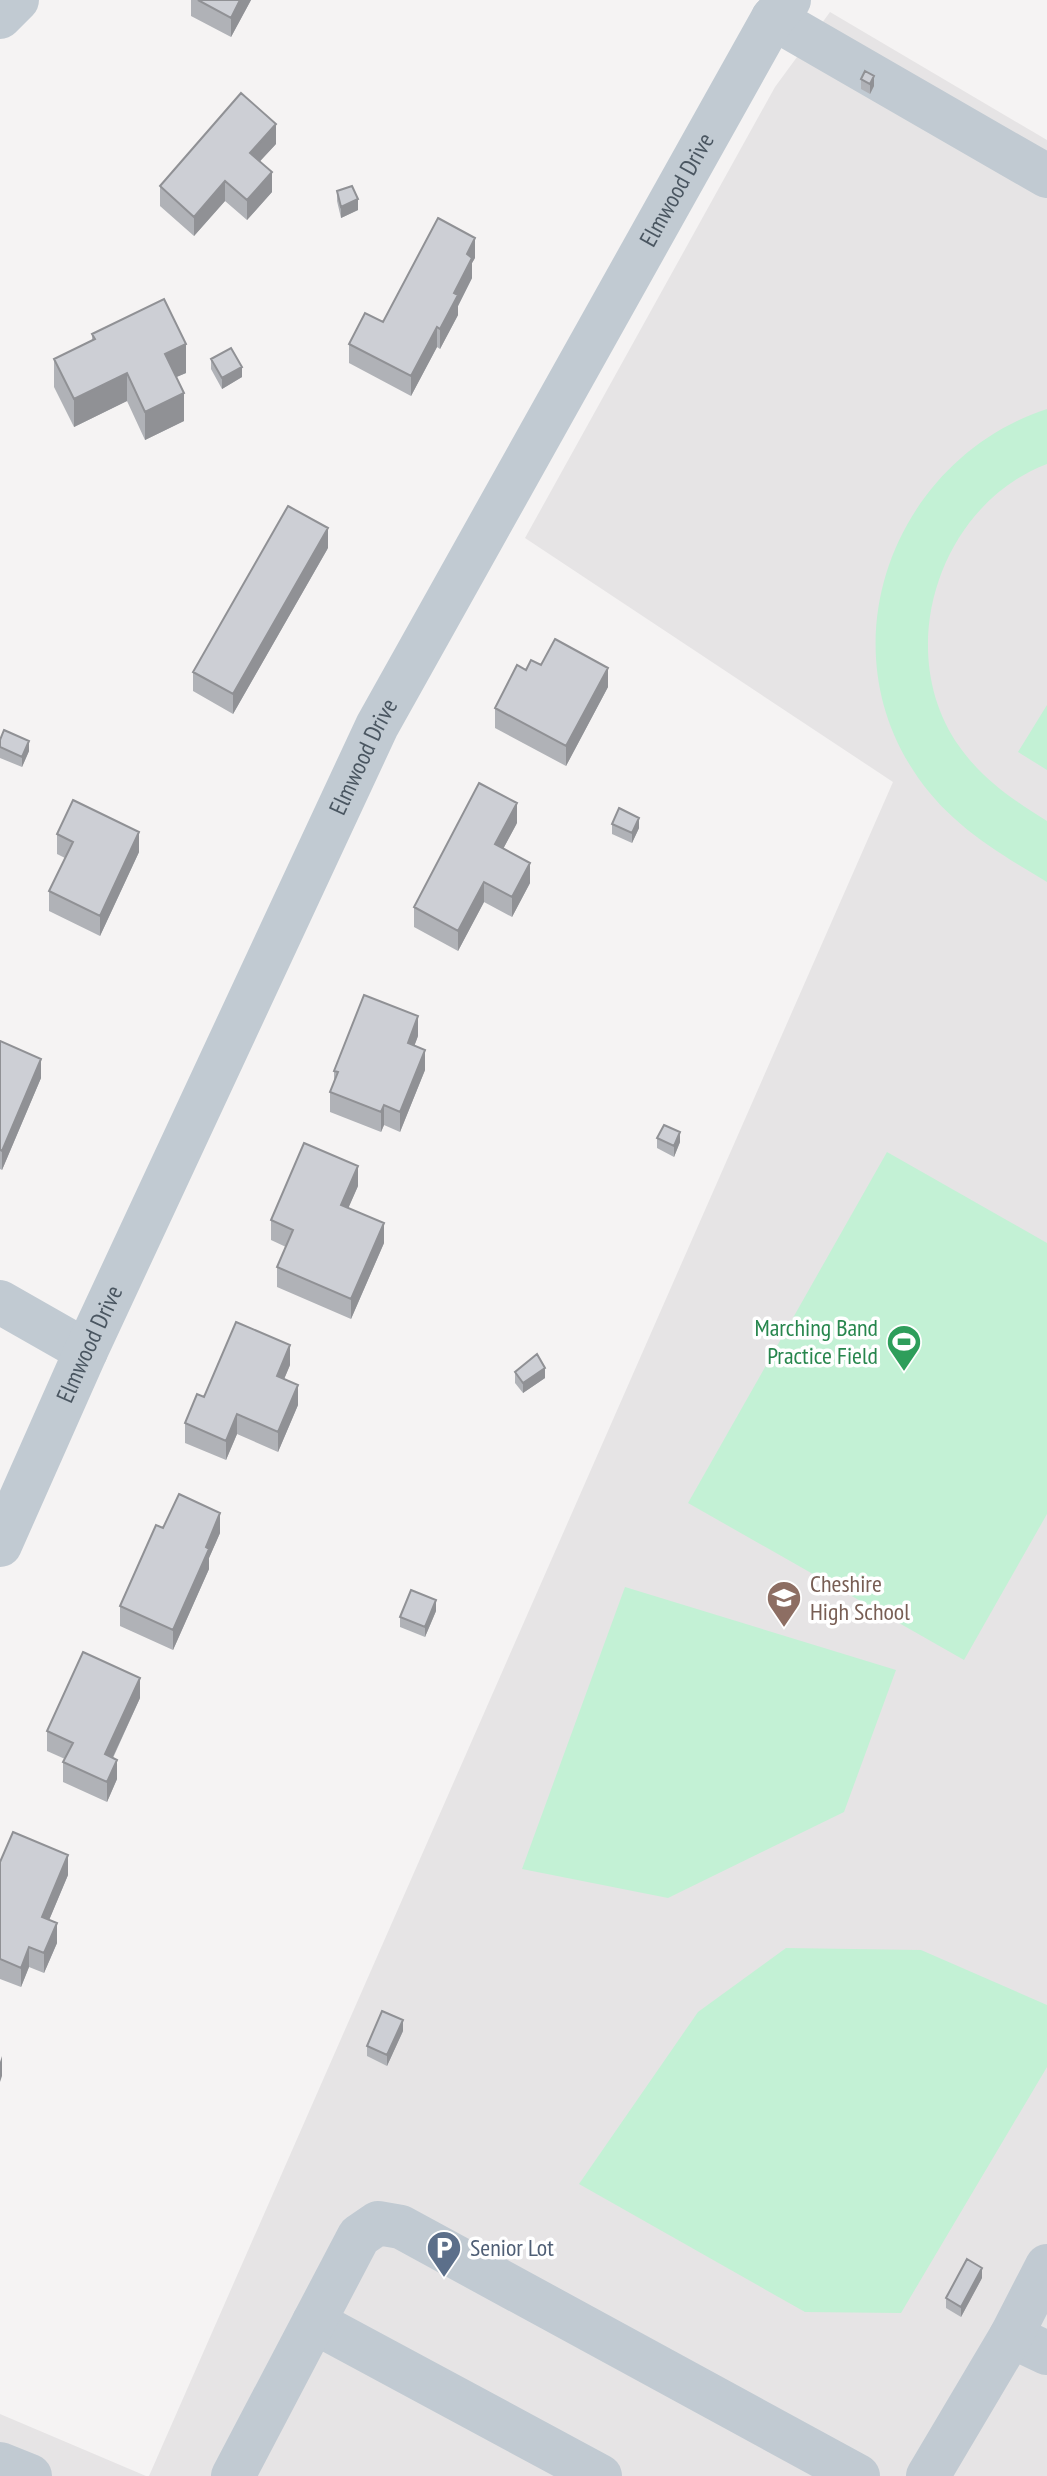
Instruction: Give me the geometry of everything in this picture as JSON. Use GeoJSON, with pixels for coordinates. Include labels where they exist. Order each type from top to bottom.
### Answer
{"type":"FeatureCollection","features":[{"type":"Feature","properties":{"kind":"street"},"geometry":{"type":"LineString","coordinates":[[0,17],[17,0]]}},
{"type":"Feature","properties":{"kind":"street"},"geometry":{"type":"LineString","coordinates":[[781,9],[1047,176]]}},
{"type":"Feature","properties":{"kind":"street","name":"Elmwood Drive"},"geometry":{"type":"LineString","coordinates":[[0,1545],[86,1351],[377,726],[781,9]]}},
{"type":"Feature","properties":{"kind":"street"},"geometry":{"type":"LineString","coordinates":[[0,1302],[86,1351]]}},
{"type":"Feature","properties":{"kind":"street"},"geometry":{"type":"LineString","coordinates":[[233,2476],[359,2236],[378,2223],[401,2227],[858,2476]]}},
{"type":"Feature","properties":{"kind":"street"},"geometry":{"type":"LineString","coordinates":[[928,2476],[1029,2344],[1047,2266]]}},
{"type":"Feature","properties":{"kind":"street"},"geometry":{"type":"LineString","coordinates":[[314,2322],[600,2476]]}},
{"type":"Feature","properties":{"kind":"street"},"geometry":{"type":"LineString","coordinates":[[0,2464],[30,2476]]}},
{"type":"Feature","properties":{"kind":"shaded area","name":"Cheshire High School"},"geometry":{"type":"Polygon","coordinates":[[[830,12],[1047,140],[1047,2476],[149,2476],[893,782],[525,538],[775,87],[830,12]]]}},
{"type":"Feature","properties":{"kind":"shaded area"},"geometry":{"type":"Polygon","coordinates":[[[0,2414],[146,2476],[0,2476],[0,2414]]]}},
{"type":"Feature","properties":{"kind":"green space"},"geometry":{"type":"Polygon","coordinates":[[[1047,409],[1047,464],[1009,484],[978,512],[954,546],[937,585],[929,626],[929,668],[939,708],[959,746],[999,788],[1047,821],[1047,882],[973,834],[926,789],[913,770],[888,718],[876,664],[878,610],[892,557],[917,509],[951,467],[995,433],[1047,409]]]}},
{"type":"Feature","properties":{"kind":"green space"},"geometry":{"type":"Polygon","coordinates":[[[1047,705],[1047,770],[1018,752],[1047,705]]]}},
{"type":"Feature","properties":{"kind":"green space","name":"Marching Band Practice Field"},"geometry":{"type":"Polygon","coordinates":[[[887,1152],[1047,1243],[1047,1514],[964,1660],[688,1503],[887,1152]]]}},
{"type":"Feature","properties":{"kind":"green space"},"geometry":{"type":"Polygon","coordinates":[[[625,1587],[896,1670],[844,1812],[668,1898],[522,1869],[625,1587]]]}},
{"type":"Feature","properties":{"kind":"green space"},"geometry":{"type":"Polygon","coordinates":[[[786,1948],[921,1950],[1047,2005],[1047,2067],[901,2313],[805,2312],[579,2184],[698,2012],[786,1948]]]}},
{"type":"Feature","properties":{"kind":"building"},"geometry":{"type":"Polygon","coordinates":[[[198,0],[240,0],[231,18],[198,0]]]}},
{"type":"Feature","properties":{"kind":"building"},"geometry":{"type":"Polygon","coordinates":[[[865,71],[874,76],[870,84],[861,79],[865,71]]]}},
{"type":"Feature","properties":{"kind":"building"},"geometry":{"type":"Polygon","coordinates":[[[241,93],[276,124],[250,153],[272,172],[247,200],[225,181],[194,217],[160,186],[241,93]]]}},
{"type":"Feature","properties":{"kind":"building"},"geometry":{"type":"Polygon","coordinates":[[[352,186],[358,199],[341,207],[337,191],[352,186]]]}},
{"type":"Feature","properties":{"kind":"building"},"geometry":{"type":"Polygon","coordinates":[[[438,218],[475,238],[467,254],[472,258],[454,293],[458,295],[411,376],[349,344],[365,313],[383,322],[438,218]]]}},
{"type":"Feature","properties":{"kind":"building"},"geometry":{"type":"Polygon","coordinates":[[[164,299],[186,344],[165,354],[184,393],[145,412],[127,373],[74,399],[54,359],[95,339],[92,334],[164,299]]]}},
{"type":"Feature","properties":{"kind":"building"},"geometry":{"type":"Polygon","coordinates":[[[231,348],[242,367],[222,378],[211,359],[231,348]]]}},
{"type":"Feature","properties":{"kind":"building"},"geometry":{"type":"Polygon","coordinates":[[[288,506],[328,528],[233,694],[193,672],[288,506]]]}},
{"type":"Feature","properties":{"kind":"building"},"geometry":{"type":"Polygon","coordinates":[[[555,639],[608,668],[566,746],[495,708],[517,665],[526,670],[531,660],[541,665],[555,639]]]}},
{"type":"Feature","properties":{"kind":"building"},"geometry":{"type":"Polygon","coordinates":[[[4,730],[29,741],[22,757],[0,747],[4,730]]]}},
{"type":"Feature","properties":{"kind":"building"},"geometry":{"type":"Polygon","coordinates":[[[479,783],[517,803],[495,844],[530,863],[512,897],[484,882],[458,931],[414,907],[479,783]]]}},
{"type":"Feature","properties":{"kind":"building"},"geometry":{"type":"Polygon","coordinates":[[[73,800],[139,832],[100,916],[49,891],[73,842],[57,834],[73,800]]]}},
{"type":"Feature","properties":{"kind":"building"},"geometry":{"type":"Polygon","coordinates":[[[619,808],[639,818],[632,833],[612,824],[619,808]]]}},
{"type":"Feature","properties":{"kind":"building"},"geometry":{"type":"Polygon","coordinates":[[[364,995],[418,1016],[408,1043],[425,1050],[400,1112],[384,1105],[381,1112],[330,1092],[338,1072],[334,1071],[364,995]]]}},
{"type":"Feature","properties":{"kind":"building"},"geometry":{"type":"Polygon","coordinates":[[[0,1041],[41,1059],[2,1151],[0,1150],[0,1041]]]}},
{"type":"Feature","properties":{"kind":"building"},"geometry":{"type":"Polygon","coordinates":[[[664,1125],[680,1132],[674,1146],[657,1138],[664,1125]]]}},
{"type":"Feature","properties":{"kind":"building"},"geometry":{"type":"Polygon","coordinates":[[[304,1143],[358,1166],[341,1205],[384,1223],[351,1299],[277,1267],[293,1230],[271,1220],[304,1143]]]}},
{"type":"Feature","properties":{"kind":"building"},"geometry":{"type":"Polygon","coordinates":[[[236,1322],[290,1345],[277,1376],[298,1385],[278,1432],[237,1414],[226,1441],[185,1423],[197,1394],[204,1397],[236,1322]]]}},
{"type":"Feature","properties":{"kind":"building"},"geometry":{"type":"Polygon","coordinates":[[[537,1354],[545,1368],[523,1383],[515,1372],[537,1354]]]}},
{"type":"Feature","properties":{"kind":"building"},"geometry":{"type":"Polygon","coordinates":[[[179,1494],[220,1513],[206,1547],[209,1549],[173,1630],[120,1606],[156,1525],[163,1528],[179,1494]]]}},
{"type":"Feature","properties":{"kind":"building"},"geometry":{"type":"Polygon","coordinates":[[[411,1590],[436,1600],[425,1627],[400,1617],[411,1590]]]}},
{"type":"Feature","properties":{"kind":"building"},"geometry":{"type":"Polygon","coordinates":[[[83,1652],[140,1678],[105,1754],[117,1760],[107,1782],[63,1762],[73,1743],[47,1731],[83,1652]]]}},
{"type":"Feature","properties":{"kind":"building"},"geometry":{"type":"Polygon","coordinates":[[[13,1832],[68,1855],[42,1917],[57,1923],[44,1953],[29,1947],[21,1968],[0,1959],[0,1862],[13,1832]]]}},
{"type":"Feature","properties":{"kind":"building"},"geometry":{"type":"Polygon","coordinates":[[[382,2011],[403,2020],[387,2055],[367,2046],[382,2011]]]}},
{"type":"Feature","properties":{"kind":"building"},"geometry":{"type":"Polygon","coordinates":[[[967,2259],[982,2268],[961,2307],[946,2298],[967,2259]]]}},
{"type":"Feature","properties":{"kind":"place","name":"Marching Band Practice Field"},"geometry":{"type":"Point","coordinates":[904,1373]}},
{"type":"Feature","properties":{"kind":"place","name":"Cheshire High School"},"geometry":{"type":"Point","coordinates":[784,1629]}},
{"type":"Feature","properties":{"kind":"place","name":"Senior Lot"},"geometry":{"type":"Point","coordinates":[444,2279]}}]}
